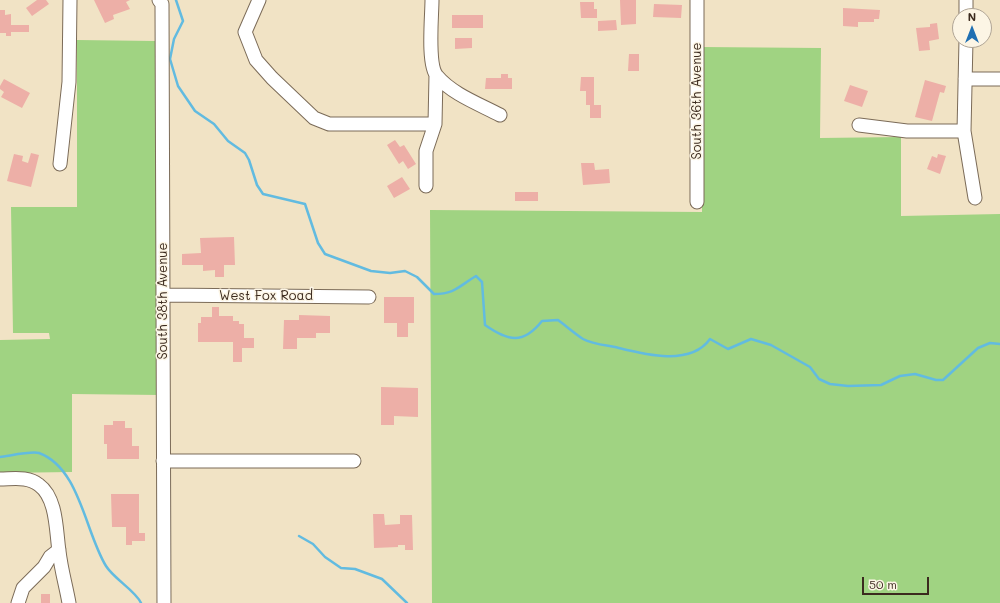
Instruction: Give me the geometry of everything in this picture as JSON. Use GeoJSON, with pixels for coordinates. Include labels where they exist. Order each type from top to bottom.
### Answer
{"type":"FeatureCollection","features":[{"type":"Feature","properties":{"kind":"street"},"geometry":{"type":"LineString","coordinates":[[60,164],[69,82],[70,0]]}},
{"type":"Feature","properties":{"kind":"street","name":"South 38th Avenue"},"geometry":{"type":"LineString","coordinates":[[159,0],[162,4],[164,603]]}},
{"type":"Feature","properties":{"kind":"street"},"geometry":{"type":"LineString","coordinates":[[259,0],[245,32],[256,60],[314,118],[329,124],[435,124]]}},
{"type":"Feature","properties":{"kind":"street"},"geometry":{"type":"LineString","coordinates":[[426,186],[426,151],[435,124],[436,75],[432,64],[432,0]]}},
{"type":"Feature","properties":{"kind":"street","name":"South 36th Avenue"},"geometry":{"type":"LineString","coordinates":[[697,0],[697,202]]}},
{"type":"Feature","properties":{"kind":"street"},"geometry":{"type":"LineString","coordinates":[[966,48],[964,131],[975,198]]}},
{"type":"Feature","properties":{"kind":"street"},"geometry":{"type":"LineString","coordinates":[[436,75],[457,91],[500,115]]}},
{"type":"Feature","properties":{"kind":"street"},"geometry":{"type":"LineString","coordinates":[[965,79],[1000,79]]}},
{"type":"Feature","properties":{"kind":"street"},"geometry":{"type":"LineString","coordinates":[[859,125],[907,131],[964,131]]}},
{"type":"Feature","properties":{"kind":"street","name":"West Fox Road"},"geometry":{"type":"LineString","coordinates":[[163,295],[369,297]]}},
{"type":"Feature","properties":{"kind":"street"},"geometry":{"type":"LineString","coordinates":[[163,461],[354,461]]}},
{"type":"Feature","properties":{"kind":"street"},"geometry":{"type":"LineString","coordinates":[[0,479],[32,480],[45,491],[58,527],[59,550],[69,603]]}},
{"type":"Feature","properties":{"kind":"street"},"geometry":{"type":"LineString","coordinates":[[18,603],[23,588],[44,567],[50,557],[59,550]]}},
{"type":"Feature","properties":{"kind":"green space"},"geometry":{"type":"Polygon","coordinates":[[[77,40],[155,41],[160,395],[72,394],[72,472],[0,473],[0,340],[50,339],[49,333],[13,333],[11,207],[77,207],[77,40]]]}},
{"type":"Feature","properties":{"kind":"green space"},"geometry":{"type":"Polygon","coordinates":[[[702,47],[821,48],[820,138],[901,137],[901,216],[1000,214],[1000,603],[432,603],[430,210],[702,212],[702,47]]]}},
{"type":"Feature","properties":{"kind":"building"},"geometry":{"type":"Polygon","coordinates":[[[37,0],[46,0],[49,4],[32,16],[26,8],[37,0]]]}},
{"type":"Feature","properties":{"kind":"building"},"geometry":{"type":"Polygon","coordinates":[[[94,0],[130,0],[126,2],[130,9],[113,15],[114,19],[105,23],[94,0]]]}},
{"type":"Feature","properties":{"kind":"building"},"geometry":{"type":"Polygon","coordinates":[[[620,0],[636,0],[636,24],[621,25],[620,0]]]}},
{"type":"Feature","properties":{"kind":"building"},"geometry":{"type":"Polygon","coordinates":[[[580,2],[594,2],[594,9],[597,9],[597,18],[581,18],[580,2]]]}},
{"type":"Feature","properties":{"kind":"building"},"geometry":{"type":"Polygon","coordinates":[[[654,4],[682,5],[681,18],[653,17],[654,4]]]}},
{"type":"Feature","properties":{"kind":"building"},"geometry":{"type":"Polygon","coordinates":[[[843,8],[880,10],[879,19],[874,19],[874,22],[858,22],[858,27],[843,26],[843,8]]]}},
{"type":"Feature","properties":{"kind":"building"},"geometry":{"type":"Polygon","coordinates":[[[0,10],[5,10],[5,15],[11,14],[11,25],[29,25],[29,32],[11,32],[11,36],[6,36],[6,33],[0,33],[0,10]]]}},
{"type":"Feature","properties":{"kind":"building"},"geometry":{"type":"Polygon","coordinates":[[[452,15],[483,15],[483,28],[452,28],[452,15]]]}},
{"type":"Feature","properties":{"kind":"building"},"geometry":{"type":"Polygon","coordinates":[[[616,20],[617,30],[598,31],[598,21],[616,20]]]}},
{"type":"Feature","properties":{"kind":"building"},"geometry":{"type":"Polygon","coordinates":[[[937,23],[939,39],[929,41],[930,50],[919,51],[916,28],[930,27],[930,24],[937,23]]]}},
{"type":"Feature","properties":{"kind":"building"},"geometry":{"type":"Polygon","coordinates":[[[455,38],[472,38],[472,48],[455,49],[455,38]]]}},
{"type":"Feature","properties":{"kind":"building"},"geometry":{"type":"Polygon","coordinates":[[[629,54],[639,54],[639,71],[628,71],[629,54]]]}},
{"type":"Feature","properties":{"kind":"building"},"geometry":{"type":"Polygon","coordinates":[[[501,74],[508,74],[508,78],[512,78],[512,89],[485,89],[486,78],[501,78],[501,74]]]}},
{"type":"Feature","properties":{"kind":"building"},"geometry":{"type":"Polygon","coordinates":[[[581,77],[594,77],[594,105],[601,105],[601,118],[590,118],[590,105],[586,105],[586,91],[580,91],[581,77]]]}},
{"type":"Feature","properties":{"kind":"building"},"geometry":{"type":"Polygon","coordinates":[[[4,79],[30,93],[22,108],[1,97],[4,92],[0,89],[0,86],[4,79]]]}},
{"type":"Feature","properties":{"kind":"building"},"geometry":{"type":"Polygon","coordinates":[[[925,80],[946,86],[944,93],[940,92],[932,121],[915,117],[925,80]]]}},
{"type":"Feature","properties":{"kind":"building"},"geometry":{"type":"Polygon","coordinates":[[[850,85],[868,91],[862,107],[844,101],[850,85]]]}},
{"type":"Feature","properties":{"kind":"building"},"geometry":{"type":"Polygon","coordinates":[[[395,140],[400,147],[404,145],[416,164],[408,169],[403,161],[399,164],[387,145],[395,140]]]}},
{"type":"Feature","properties":{"kind":"building"},"geometry":{"type":"Polygon","coordinates":[[[31,153],[39,155],[31,187],[7,181],[14,154],[23,156],[22,161],[28,163],[31,153]]]}},
{"type":"Feature","properties":{"kind":"building"},"geometry":{"type":"Polygon","coordinates":[[[938,154],[946,156],[940,174],[927,169],[932,156],[937,158],[938,154]]]}},
{"type":"Feature","properties":{"kind":"building"},"geometry":{"type":"Polygon","coordinates":[[[581,163],[594,163],[595,170],[609,169],[610,183],[583,185],[581,163]]]}},
{"type":"Feature","properties":{"kind":"building"},"geometry":{"type":"Polygon","coordinates":[[[402,177],[410,189],[394,198],[387,186],[402,177]]]}},
{"type":"Feature","properties":{"kind":"building"},"geometry":{"type":"Polygon","coordinates":[[[515,192],[538,192],[538,201],[515,201],[515,192]]]}},
{"type":"Feature","properties":{"kind":"building"},"geometry":{"type":"Polygon","coordinates":[[[234,237],[235,265],[224,265],[224,277],[215,277],[215,270],[203,271],[203,265],[182,265],[182,254],[201,253],[200,238],[234,237]]]}},
{"type":"Feature","properties":{"kind":"building"},"geometry":{"type":"Polygon","coordinates":[[[384,297],[414,297],[414,323],[408,323],[408,337],[397,337],[397,323],[384,323],[384,297]]]}},
{"type":"Feature","properties":{"kind":"building"},"geometry":{"type":"Polygon","coordinates":[[[212,307],[219,307],[219,316],[233,316],[233,321],[239,321],[239,324],[244,324],[244,338],[254,338],[254,348],[242,348],[242,362],[233,362],[233,342],[198,342],[198,323],[201,323],[201,317],[212,317],[212,307]]]}},
{"type":"Feature","properties":{"kind":"building"},"geometry":{"type":"Polygon","coordinates":[[[299,315],[330,316],[330,333],[316,333],[316,338],[297,338],[297,349],[283,349],[284,320],[299,320],[299,315]]]}},
{"type":"Feature","properties":{"kind":"building"},"geometry":{"type":"Polygon","coordinates":[[[381,387],[418,388],[418,417],[394,416],[394,425],[381,425],[381,387]]]}},
{"type":"Feature","properties":{"kind":"building"},"geometry":{"type":"Polygon","coordinates":[[[113,421],[125,421],[125,428],[132,428],[132,446],[139,446],[139,459],[107,459],[107,444],[104,444],[104,425],[113,425],[113,421]]]}},
{"type":"Feature","properties":{"kind":"building"},"geometry":{"type":"Polygon","coordinates":[[[111,494],[139,494],[139,533],[145,533],[145,541],[132,541],[132,545],[126,545],[126,527],[112,527],[111,494]]]}},
{"type":"Feature","properties":{"kind":"building"},"geometry":{"type":"Polygon","coordinates":[[[373,514],[384,514],[385,525],[400,524],[400,515],[412,515],[413,550],[405,550],[405,545],[398,545],[398,547],[374,548],[373,514]]]}},
{"type":"Feature","properties":{"kind":"building"},"geometry":{"type":"Polygon","coordinates":[[[41,594],[50,594],[50,603],[41,603],[41,594]]]}},
{"type":"Feature","properties":{"kind":"waterway"},"geometry":{"type":"LineString","coordinates":[[176,0],[183,21],[174,39],[170,59],[178,86],[195,111],[214,124],[228,141],[245,153],[249,160],[257,185],[263,194],[305,204],[318,243],[325,254],[371,271],[390,273],[405,271],[417,277],[434,294],[452,291],[476,276],[482,282],[485,325],[508,337],[522,337],[535,329],[542,321],[558,320],[583,339],[590,342],[639,353],[666,356],[679,356],[691,353],[701,348],[710,339],[728,349],[751,339],[771,345],[810,367],[819,379],[830,384],[848,386],[881,385],[900,376],[915,374],[936,380],[943,380],[978,348],[990,343],[1000,344]]}},
{"type":"Feature","properties":{"kind":"waterway"},"geometry":{"type":"LineString","coordinates":[[0,457],[26,453],[39,453],[53,461],[64,472],[73,486],[92,536],[106,566],[114,576],[135,594],[141,603]]}},
{"type":"Feature","properties":{"kind":"waterway"},"geometry":{"type":"LineString","coordinates":[[299,536],[313,544],[325,557],[341,568],[355,569],[382,579],[407,603]]}}]}
